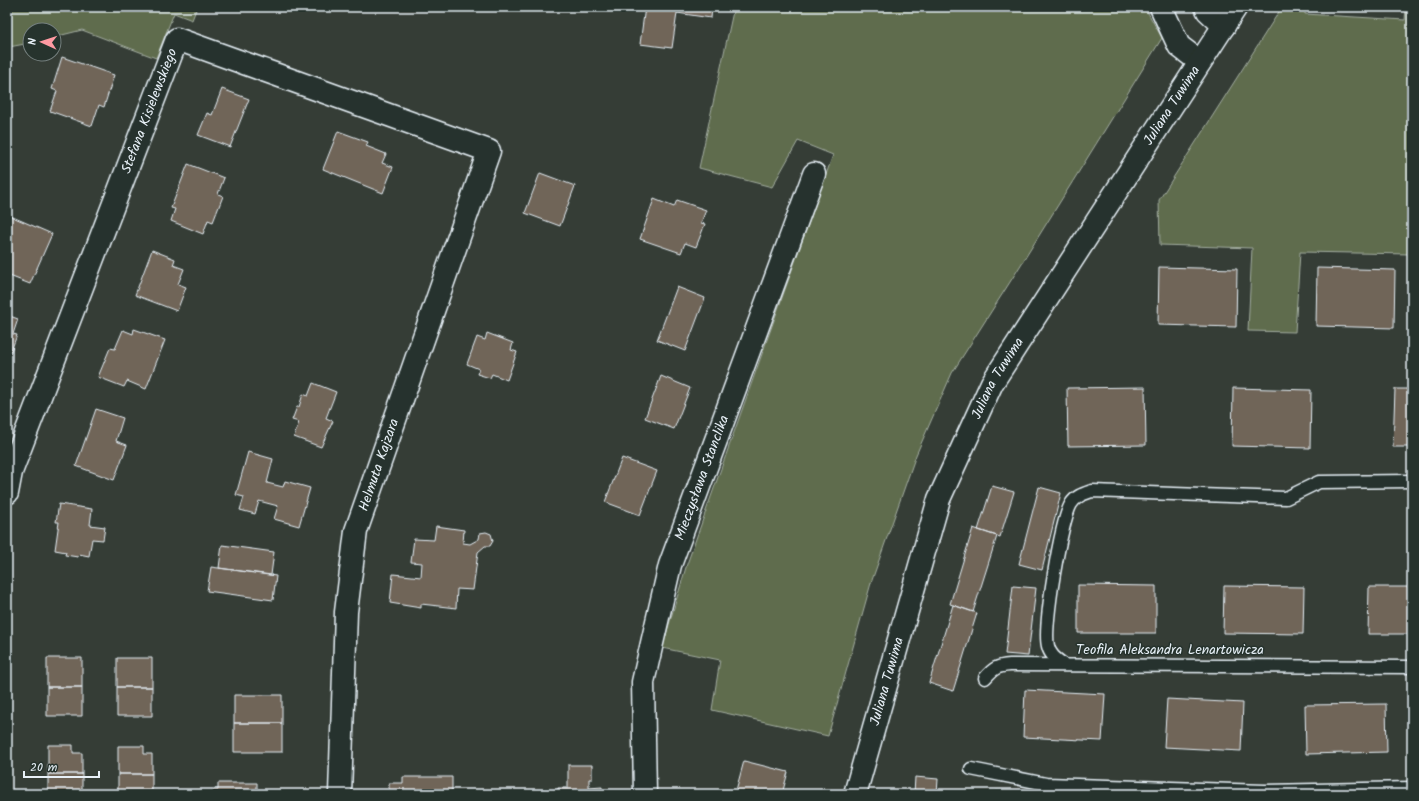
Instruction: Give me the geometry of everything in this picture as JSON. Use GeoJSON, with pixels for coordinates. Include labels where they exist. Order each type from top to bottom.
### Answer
{"type":"FeatureCollection","features":[{"type":"Feature","properties":{"kind":"street"},"geometry":{"type":"LineString","coordinates":[[1161,7],[1179,46],[1200,62]]}},
{"type":"Feature","properties":{"kind":"street"},"geometry":{"type":"LineString","coordinates":[[1206,7],[1208,11],[1224,26]]}},
{"type":"Feature","properties":{"kind":"street","name":"Juliana Tuwima"},"geometry":{"type":"LineString","coordinates":[[855,794],[939,499],[992,383],[1236,7]]}},
{"type":"Feature","properties":{"kind":"street","name":"Stefana Kisielewskiego"},"geometry":{"type":"LineString","coordinates":[[7,493],[11,472],[177,39],[489,151]]}},
{"type":"Feature","properties":{"kind":"street","name":"Helmuta Kajzara"},"geometry":{"type":"LineString","coordinates":[[340,794],[346,612],[356,531],[489,151]]}},
{"type":"Feature","properties":{"kind":"street","name":"Mieczysława Stanclika"},"geometry":{"type":"LineString","coordinates":[[645,794],[643,682],[670,565],[814,174]]}},
{"type":"Feature","properties":{"kind":"lane","name":"Teofila Aleksandra Lenartowicza"},"geometry":{"type":"LineString","coordinates":[[1412,481],[1320,482],[1286,498],[1092,491],[1081,494],[1072,503],[1065,519],[1052,591],[1047,634],[1048,646],[1052,656],[1063,664],[1412,667]]}},
{"type":"Feature","properties":{"kind":"lane"},"geometry":{"type":"LineString","coordinates":[[985,678],[992,670],[999,666],[1063,664]]}},
{"type":"Feature","properties":{"kind":"lane"},"geometry":{"type":"LineString","coordinates":[[971,769],[1046,784],[1265,791],[1412,788]]}},
{"type":"Feature","properties":{"kind":"green space"},"geometry":{"type":"Polygon","coordinates":[[[7,7],[197,7],[192,20],[174,13],[156,58],[82,30],[62,35],[62,22],[22,22],[22,45],[9,47],[7,54],[7,7]]]}},
{"type":"Feature","properties":{"kind":"green space"},"geometry":{"type":"Polygon","coordinates":[[[734,7],[1141,7],[1147,11],[1162,38],[952,373],[916,455],[871,583],[828,736],[712,710],[720,660],[662,648],[687,564],[833,155],[798,141],[772,187],[699,168],[734,7]]]}},
{"type":"Feature","properties":{"kind":"green space"},"geometry":{"type":"Polygon","coordinates":[[[1282,7],[1305,7],[1305,14],[1405,20],[1406,7],[1412,7],[1412,338],[1410,338],[1410,254],[1300,252],[1295,332],[1248,331],[1252,248],[1160,245],[1159,200],[1282,7]]]}},
{"type":"Feature","properties":{"kind":"building"},"geometry":{"type":"Polygon","coordinates":[[[645,7],[712,7],[711,18],[677,13],[672,48],[640,44],[645,7]]]}},
{"type":"Feature","properties":{"kind":"building"},"geometry":{"type":"Polygon","coordinates":[[[62,57],[114,75],[104,107],[99,105],[92,126],[50,111],[57,91],[52,89],[60,62],[62,62],[62,57]]]}},
{"type":"Feature","properties":{"kind":"building"},"geometry":{"type":"Polygon","coordinates":[[[222,89],[249,99],[230,147],[198,135],[207,113],[212,115],[222,89]]]}},
{"type":"Feature","properties":{"kind":"building"},"geometry":{"type":"Polygon","coordinates":[[[338,131],[368,142],[366,146],[386,154],[382,163],[393,167],[383,193],[323,169],[338,131]]]}},
{"type":"Feature","properties":{"kind":"building"},"geometry":{"type":"Polygon","coordinates":[[[188,164],[224,178],[218,194],[223,196],[213,222],[208,220],[203,234],[171,221],[175,209],[171,208],[188,164]]]}},
{"type":"Feature","properties":{"kind":"building"},"geometry":{"type":"Polygon","coordinates":[[[540,173],[575,186],[560,226],[525,213],[540,173]]]}},
{"type":"Feature","properties":{"kind":"building"},"geometry":{"type":"Polygon","coordinates":[[[654,199],[674,207],[677,200],[706,210],[701,223],[705,224],[696,247],[685,243],[681,253],[640,239],[654,199]]]}},
{"type":"Feature","properties":{"kind":"building"},"geometry":{"type":"Polygon","coordinates":[[[8,215],[52,234],[30,284],[7,275],[8,215]]]}},
{"type":"Feature","properties":{"kind":"building"},"geometry":{"type":"Polygon","coordinates":[[[152,250],[175,259],[173,265],[184,269],[178,284],[186,287],[177,311],[135,295],[152,250]]]}},
{"type":"Feature","properties":{"kind":"building"},"geometry":{"type":"Polygon","coordinates":[[[1159,267],[1237,269],[1236,327],[1158,325],[1159,267]]]}},
{"type":"Feature","properties":{"kind":"building"},"geometry":{"type":"Polygon","coordinates":[[[1317,268],[1395,270],[1394,328],[1316,326],[1317,268]]]}},
{"type":"Feature","properties":{"kind":"building"},"geometry":{"type":"Polygon","coordinates":[[[677,287],[705,298],[685,351],[657,340],[677,287]]]}},
{"type":"Feature","properties":{"kind":"building"},"geometry":{"type":"Polygon","coordinates":[[[7,315],[18,319],[13,334],[17,335],[9,356],[7,355],[7,315]]]}},
{"type":"Feature","properties":{"kind":"building"},"geometry":{"type":"Polygon","coordinates":[[[134,329],[165,340],[146,389],[127,381],[124,387],[98,377],[110,348],[115,349],[123,330],[133,334],[134,329]]]}},
{"type":"Feature","properties":{"kind":"building"},"geometry":{"type":"Polygon","coordinates":[[[487,333],[513,343],[511,350],[517,352],[507,380],[492,374],[490,378],[477,374],[479,369],[467,364],[477,337],[485,340],[487,333]]]}},
{"type":"Feature","properties":{"kind":"building"},"geometry":{"type":"Polygon","coordinates":[[[661,376],[690,388],[674,429],[645,418],[661,376]]]}},
{"type":"Feature","properties":{"kind":"building"},"geometry":{"type":"Polygon","coordinates":[[[313,383],[336,392],[326,418],[333,421],[321,447],[294,437],[299,422],[292,420],[297,407],[299,407],[303,394],[308,396],[313,383]]]}},
{"type":"Feature","properties":{"kind":"building"},"geometry":{"type":"Polygon","coordinates":[[[1145,387],[1146,445],[1068,446],[1067,388],[1145,387]]]}},
{"type":"Feature","properties":{"kind":"building"},"geometry":{"type":"Polygon","coordinates":[[[1233,388],[1311,390],[1310,448],[1232,446],[1233,388]]]}},
{"type":"Feature","properties":{"kind":"building"},"geometry":{"type":"Polygon","coordinates":[[[1395,389],[1412,389],[1412,447],[1393,447],[1395,389]]]}},
{"type":"Feature","properties":{"kind":"building"},"geometry":{"type":"Polygon","coordinates":[[[96,409],[123,418],[116,441],[127,445],[114,480],[76,466],[96,409]]]}},
{"type":"Feature","properties":{"kind":"building"},"geometry":{"type":"Polygon","coordinates":[[[248,452],[273,459],[267,483],[283,487],[285,481],[310,488],[299,526],[274,519],[278,506],[259,501],[255,514],[240,510],[244,497],[236,495],[248,452]]]}},
{"type":"Feature","properties":{"kind":"building"},"geometry":{"type":"Polygon","coordinates":[[[622,458],[657,471],[640,515],[605,502],[622,458]]]}},
{"type":"Feature","properties":{"kind":"building"},"geometry":{"type":"Polygon","coordinates":[[[992,486],[1014,492],[1000,537],[978,530],[992,486]]]}},
{"type":"Feature","properties":{"kind":"building"},"geometry":{"type":"Polygon","coordinates":[[[1039,487],[1061,493],[1042,570],[1019,564],[1039,487]]]}},
{"type":"Feature","properties":{"kind":"building"},"geometry":{"type":"Polygon","coordinates":[[[59,504],[92,509],[90,525],[105,527],[103,540],[92,539],[89,556],[79,554],[78,557],[65,555],[66,552],[55,550],[59,522],[56,522],[59,504]]]}},
{"type":"Feature","properties":{"kind":"building"},"geometry":{"type":"Polygon","coordinates":[[[436,526],[464,530],[463,543],[470,544],[479,539],[480,533],[486,532],[491,534],[493,541],[490,546],[485,546],[478,552],[473,590],[457,589],[456,608],[421,604],[421,608],[390,603],[393,574],[421,577],[422,563],[411,562],[414,539],[434,540],[436,526]]]}},
{"type":"Feature","properties":{"kind":"building"},"geometry":{"type":"Polygon","coordinates":[[[973,528],[997,536],[973,612],[950,604],[973,528]]]}},
{"type":"Feature","properties":{"kind":"building"},"geometry":{"type":"Polygon","coordinates":[[[222,545],[274,552],[271,575],[219,568],[222,545]]]}},
{"type":"Feature","properties":{"kind":"building"},"geometry":{"type":"Polygon","coordinates":[[[211,567],[276,576],[273,600],[207,591],[211,567]]]}},
{"type":"Feature","properties":{"kind":"building"},"geometry":{"type":"Polygon","coordinates":[[[1078,585],[1156,586],[1156,633],[1078,633],[1078,585]]]}},
{"type":"Feature","properties":{"kind":"building"},"geometry":{"type":"Polygon","coordinates":[[[1013,586],[1036,588],[1028,656],[1005,654],[1013,586]]]}},
{"type":"Feature","properties":{"kind":"building"},"geometry":{"type":"Polygon","coordinates":[[[1224,586],[1304,587],[1303,634],[1223,633],[1224,586]]]}},
{"type":"Feature","properties":{"kind":"building"},"geometry":{"type":"Polygon","coordinates":[[[1369,587],[1412,587],[1412,634],[1368,634],[1369,587]]]}},
{"type":"Feature","properties":{"kind":"building"},"geometry":{"type":"Polygon","coordinates":[[[953,605],[977,613],[953,691],[929,683],[953,605]]]}},
{"type":"Feature","properties":{"kind":"building"},"geometry":{"type":"Polygon","coordinates":[[[47,658],[82,658],[82,687],[47,687],[47,658]]]}},
{"type":"Feature","properties":{"kind":"building"},"geometry":{"type":"Polygon","coordinates":[[[117,658],[152,658],[152,687],[117,687],[117,658]]]}},
{"type":"Feature","properties":{"kind":"building"},"geometry":{"type":"Polygon","coordinates":[[[47,687],[82,687],[82,716],[47,716],[47,687]]]}},
{"type":"Feature","properties":{"kind":"building"},"geometry":{"type":"Polygon","coordinates":[[[117,687],[152,687],[152,716],[117,716],[117,687]]]}},
{"type":"Feature","properties":{"kind":"building"},"geometry":{"type":"Polygon","coordinates":[[[1025,690],[1105,694],[1102,741],[1023,737],[1025,690]]]}},
{"type":"Feature","properties":{"kind":"building"},"geometry":{"type":"Polygon","coordinates":[[[234,695],[282,695],[282,723],[234,723],[234,695]]]}},
{"type":"Feature","properties":{"kind":"building"},"geometry":{"type":"Polygon","coordinates":[[[1167,699],[1243,703],[1241,751],[1164,747],[1167,699]]]}},
{"type":"Feature","properties":{"kind":"building"},"geometry":{"type":"Polygon","coordinates":[[[1386,704],[1387,752],[1306,754],[1305,705],[1386,704]]]}},
{"type":"Feature","properties":{"kind":"building"},"geometry":{"type":"Polygon","coordinates":[[[234,723],[282,723],[282,752],[234,752],[234,723]]]}},
{"type":"Feature","properties":{"kind":"building"},"geometry":{"type":"Polygon","coordinates":[[[48,745],[73,745],[73,753],[82,753],[82,774],[48,774],[48,745]]]}},
{"type":"Feature","properties":{"kind":"building"},"geometry":{"type":"Polygon","coordinates":[[[118,746],[144,746],[144,754],[152,754],[152,774],[118,774],[118,746]]]}},
{"type":"Feature","properties":{"kind":"building"},"geometry":{"type":"Polygon","coordinates":[[[744,761],[788,772],[782,794],[735,794],[744,761]]]}},
{"type":"Feature","properties":{"kind":"building"},"geometry":{"type":"Polygon","coordinates":[[[568,765],[592,765],[592,779],[589,779],[589,788],[602,787],[602,794],[558,794],[558,788],[568,788],[568,765]]]}},
{"type":"Feature","properties":{"kind":"building"},"geometry":{"type":"Polygon","coordinates":[[[48,774],[82,774],[82,794],[48,794],[48,774]]]}},
{"type":"Feature","properties":{"kind":"building"},"geometry":{"type":"Polygon","coordinates":[[[118,774],[152,774],[152,794],[118,794],[118,774]]]}},
{"type":"Feature","properties":{"kind":"building"},"geometry":{"type":"Polygon","coordinates":[[[403,777],[452,777],[452,794],[389,794],[389,783],[403,783],[403,777]]]}},
{"type":"Feature","properties":{"kind":"building"},"geometry":{"type":"Polygon","coordinates":[[[915,777],[938,779],[937,794],[914,794],[915,777]]]}},
{"type":"Feature","properties":{"kind":"building"},"geometry":{"type":"Polygon","coordinates":[[[218,783],[257,783],[257,794],[213,794],[213,790],[218,790],[218,783]]]}},
{"type":"Feature","properties":{"kind":"building"},"geometry":{"type":"Polygon","coordinates":[[[996,791],[1019,792],[1019,794],[996,794],[996,791]]]}}]}
